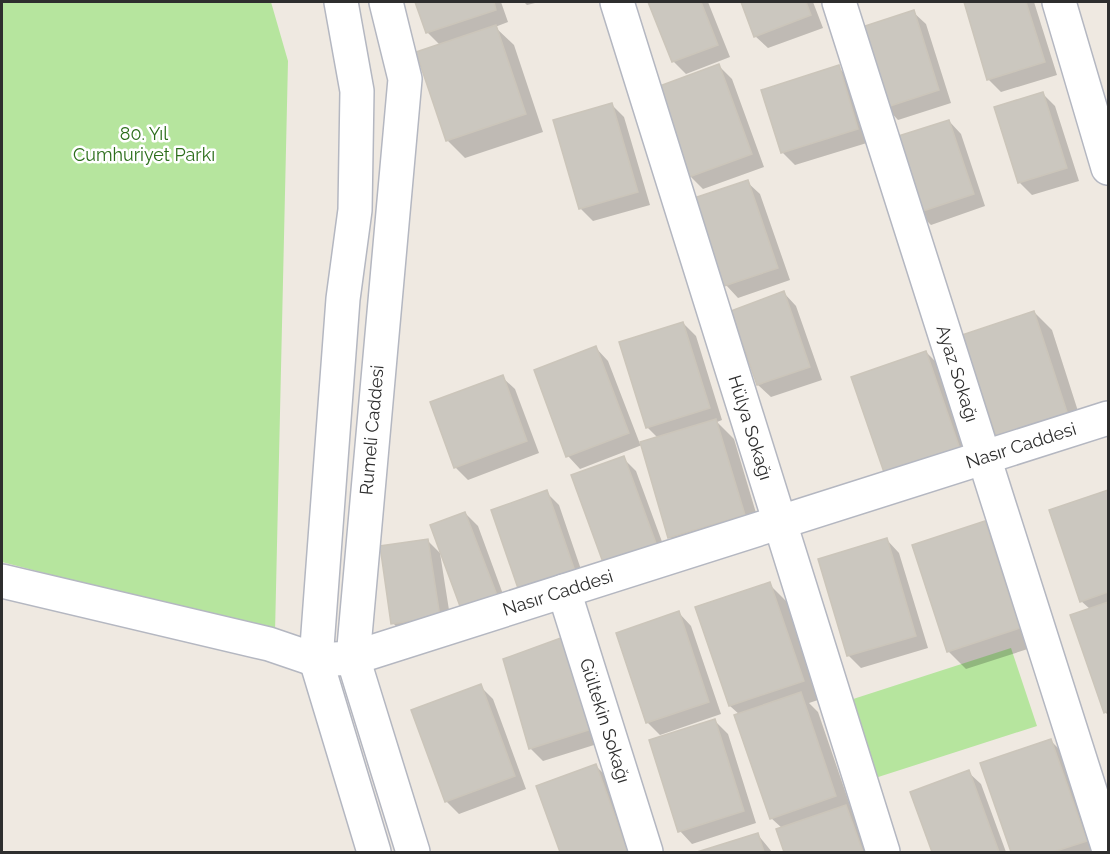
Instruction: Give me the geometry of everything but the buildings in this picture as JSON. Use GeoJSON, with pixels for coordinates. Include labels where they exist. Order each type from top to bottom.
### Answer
{"type":"FeatureCollection","features":[{"type":"Feature","properties":{"kind":"street"},"geometry":{"type":"LineString","coordinates":[[341,2],[357,91],[355,210],[343,299],[316,660],[374,852]]}},
{"type":"Feature","properties":{"kind":"street","name":"Rumeli Caddesi"},"geometry":{"type":"LineString","coordinates":[[386,2],[405,79],[353,658],[413,852]]}},
{"type":"Feature","properties":{"kind":"street","name":"Hülya Sokağı"},"geometry":{"type":"LineString","coordinates":[[617,2],[883,852]]}},
{"type":"Feature","properties":{"kind":"street","name":"Ayaz Sokağı"},"geometry":{"type":"LineString","coordinates":[[839,2],[1108,847]]}},
{"type":"Feature","properties":{"kind":"street"},"geometry":{"type":"LineString","coordinates":[[1059,2],[1108,168]]}},
{"type":"Feature","properties":{"kind":"street","name":"Nasır Caddesi"},"geometry":{"type":"LineString","coordinates":[[2,581],[269,644],[316,660],[353,658],[1108,418]]}},
{"type":"Feature","properties":{"kind":"street","name":"Gültekin Sokağı"},"geometry":{"type":"LineString","coordinates":[[564,591],[646,852]]}},
{"type":"Feature","properties":{"kind":"green space","name":"80. Yıl Cumhuriyet Parkı"},"geometry":{"type":"Polygon","coordinates":[[[2,2],[271,2],[288,61],[275,633],[2,562],[2,2]]]}},
{"type":"Feature","properties":{"kind":"green space"},"geometry":{"type":"Polygon","coordinates":[[[1011,648],[1037,726],[872,779],[847,701],[1011,648]]]}}]}
